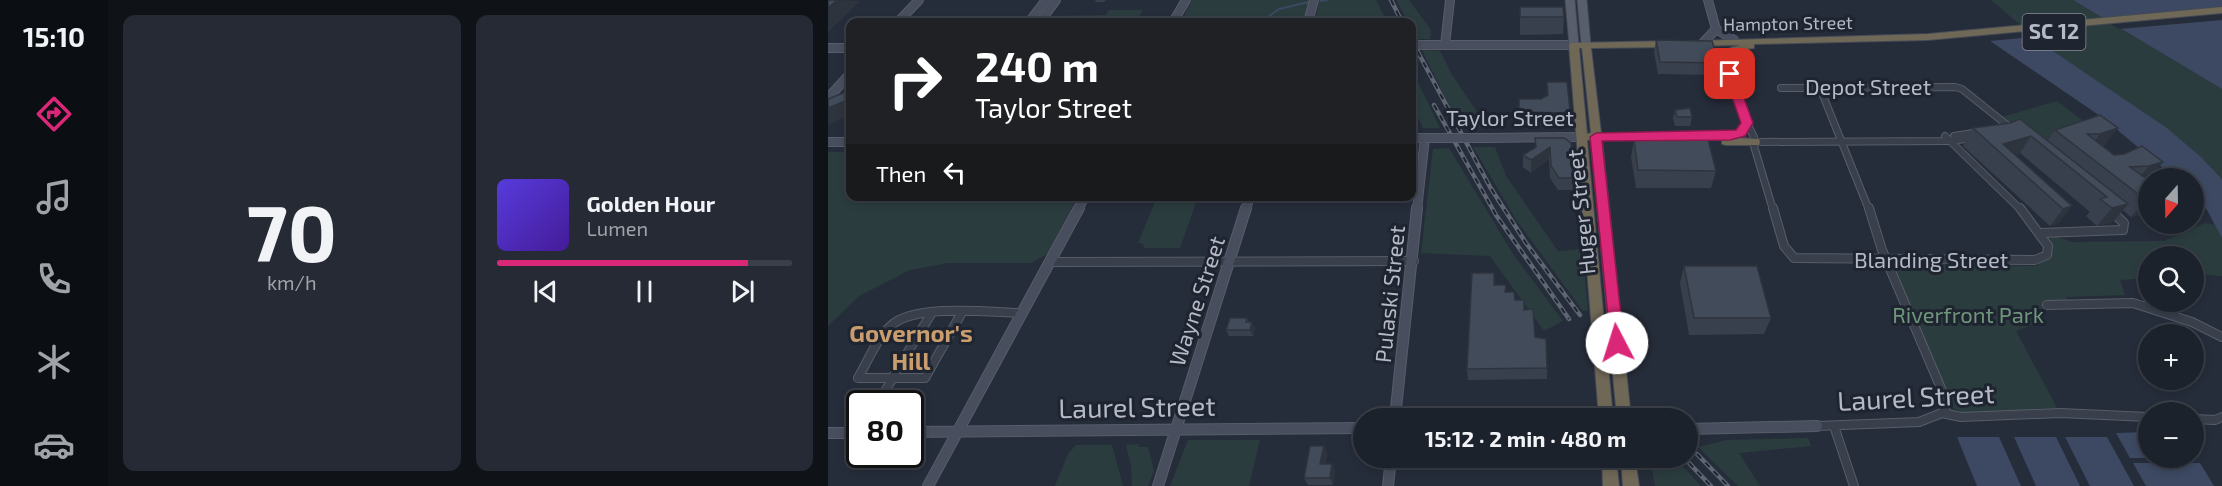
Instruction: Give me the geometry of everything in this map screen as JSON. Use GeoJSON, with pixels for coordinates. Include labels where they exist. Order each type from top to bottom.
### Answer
{"type":"FeatureCollection","features":[{"type":"Feature","properties":{"kind":"highway","name":"SC 12"},"geometry":{"type":"LineString","coordinates":[[2169,18],[2222,10]]}},
{"type":"Feature","properties":{"kind":"highway","name":"SC 12"},"geometry":{"type":"LineString","coordinates":[[2169,18],[2222,17]]}},
{"type":"Feature","properties":{"kind":"highway","name":"Hampton Street"},"geometry":{"type":"LineString","coordinates":[[1726,64],[1729,52],[1744,46],[1931,40],[2169,18]]}},
{"type":"Feature","properties":{"kind":"highway","name":"Hampton Street"},"geometry":{"type":"LineString","coordinates":[[1580,45],[1699,43],[1734,40],[1931,40]]}},
{"type":"Feature","properties":{"kind":"highway"},"geometry":{"type":"LineString","coordinates":[[1699,43],[1718,50],[1726,64],[1747,123]]}},
{"type":"Feature","properties":{"kind":"highway","name":"Huger Street"},"geometry":{"type":"LineString","coordinates":[[1580,45],[1596,137],[1623,408]]}},
{"type":"Feature","properties":{"kind":"highway","name":"Huger Street"},"geometry":{"type":"LineString","coordinates":[[1580,45],[1580,138],[1593,247],[1605,408]]}},
{"type":"Feature","properties":{"kind":"highway","name":"Taylor Street"},"geometry":{"type":"LineString","coordinates":[[1580,138],[1734,135],[1740,133],[1747,123]]}},
{"type":"Feature","properties":{"kind":"highway"},"geometry":{"type":"LineString","coordinates":[[1692,136],[1717,141],[1755,139]]}},
{"type":"Feature","properties":{"kind":"highway"},"geometry":{"type":"LineString","coordinates":[[1610,468],[1611,486]]}},
{"type":"Feature","properties":{"kind":"highway"},"geometry":{"type":"LineString","coordinates":[[1629,468],[1631,486]]}},
{"type":"Feature","properties":{"kind":"main road","name":"Huger Street"},"geometry":{"type":"LineString","coordinates":[[1570,0],[1580,45]]}},
{"type":"Feature","properties":{"kind":"main road","name":"Huger Street"},"geometry":{"type":"LineString","coordinates":[[1580,45],[1582,0]]}},
{"type":"Feature","properties":{"kind":"street"},"geometry":{"type":"LineString","coordinates":[[902,18],[919,0]]}},
{"type":"Feature","properties":{"kind":"street"},"geometry":{"type":"LineString","coordinates":[[1032,18],[1046,0]]}},
{"type":"Feature","properties":{"kind":"street"},"geometry":{"type":"LineString","coordinates":[[1043,18],[1056,0]]}},
{"type":"Feature","properties":{"kind":"street"},"geometry":{"type":"LineString","coordinates":[[1175,18],[1186,0]]}},
{"type":"Feature","properties":{"kind":"street"},"geometry":{"type":"LineString","coordinates":[[1309,18],[1314,0]]}},
{"type":"Feature","properties":{"kind":"street"},"geometry":{"type":"LineString","coordinates":[[1445,45],[1450,0]]}},
{"type":"Feature","properties":{"kind":"street"},"geometry":{"type":"LineString","coordinates":[[1708,0],[1716,29],[1734,40]]}},
{"type":"Feature","properties":{"kind":"street"},"geometry":{"type":"LineString","coordinates":[[1699,43],[1716,29]]}},
{"type":"Feature","properties":{"kind":"street","name":"Hampton Street"},"geometry":{"type":"LineString","coordinates":[[1416,45],[1580,45]]}},
{"type":"Feature","properties":{"kind":"street"},"geometry":{"type":"LineString","coordinates":[[828,48],[846,48]]}},
{"type":"Feature","properties":{"kind":"street"},"geometry":{"type":"LineString","coordinates":[[828,98],[846,78]]}},
{"type":"Feature","properties":{"kind":"street"},"geometry":{"type":"LineString","coordinates":[[1955,87],[1962,89],[2022,137]]}},
{"type":"Feature","properties":{"kind":"street","name":"Depot Street"},"geometry":{"type":"LineString","coordinates":[[1780,88],[1955,87]]}},
{"type":"Feature","properties":{"kind":"street"},"geometry":{"type":"LineString","coordinates":[[1820,88],[1878,231],[1887,260],[1943,393],[1946,407],[1942,413]]}},
{"type":"Feature","properties":{"kind":"street"},"geometry":{"type":"LineString","coordinates":[[1747,123],[1755,139],[1946,139],[2008,128]]}},
{"type":"Feature","properties":{"kind":"street","name":"Taylor Street"},"geometry":{"type":"LineString","coordinates":[[1416,138],[1580,138]]}},
{"type":"Feature","properties":{"kind":"street","name":"Pulaski Street"},"geometry":{"type":"LineString","coordinates":[[1396,408],[1414,261],[1425,138]]}},
{"type":"Feature","properties":{"kind":"street","name":"Blanding Street"},"geometry":{"type":"LineString","coordinates":[[1755,139],[1754,146],[1784,246],[1790,256],[1799,259],[2035,260],[2042,259],[2049,251],[2041,233]]}},
{"type":"Feature","properties":{"kind":"street"},"geometry":{"type":"LineString","coordinates":[[1946,139],[2029,217],[2041,233],[2123,230],[2124,223],[2104,205]]}},
{"type":"Feature","properties":{"kind":"street"},"geometry":{"type":"LineString","coordinates":[[828,142],[846,142]]}},
{"type":"Feature","properties":{"kind":"street"},"geometry":{"type":"LineString","coordinates":[[928,486],[1020,313],[1052,262],[1082,201]]}},
{"type":"Feature","properties":{"kind":"street","name":"Wayne Street"},"geometry":{"type":"LineString","coordinates":[[1158,486],[1248,201]]}},
{"type":"Feature","properties":{"kind":"street"},"geometry":{"type":"LineString","coordinates":[[1052,262],[1414,261]]}},
{"type":"Feature","properties":{"kind":"street"},"geometry":{"type":"LineString","coordinates":[[2047,305],[2133,303],[2192,322],[2222,338]]}},
{"type":"Feature","properties":{"kind":"street"},"geometry":{"type":"LineString","coordinates":[[962,314],[926,378],[858,378],[885,335],[895,323],[907,316],[931,314],[1020,313]]}},
{"type":"Feature","properties":{"kind":"street"},"geometry":{"type":"LineString","coordinates":[[885,390],[931,314]]}},
{"type":"Feature","properties":{"kind":"street","name":"Laurel Street"},"geometry":{"type":"LineString","coordinates":[[1698,429],[1919,422],[1942,413],[1961,417],[2060,414],[2138,417]]}},
{"type":"Feature","properties":{"kind":"street"},"geometry":{"type":"LineString","coordinates":[[2204,420],[2215,420],[2222,417]]}},
{"type":"Feature","properties":{"kind":"street"},"geometry":{"type":"LineString","coordinates":[[1834,426],[1854,486]]}},
{"type":"Feature","properties":{"kind":"street","name":"Laurel Street"},"geometry":{"type":"LineString","coordinates":[[924,432],[1353,428]]}},
{"type":"Feature","properties":{"kind":"street"},"geometry":{"type":"LineString","coordinates":[[828,433],[846,432]]}},
{"type":"Feature","properties":{"kind":"street"},"geometry":{"type":"LineString","coordinates":[[1388,486],[1390,468]]}},
{"type":"Feature","properties":{"kind":"green space"},"geometry":{"type":"Polygon","coordinates":[[[1192,0],[1310,0],[1304,18],[1183,18],[1192,0]]]}},
{"type":"Feature","properties":{"kind":"green space"},"geometry":{"type":"Polygon","coordinates":[[[1319,0],[1376,0],[1385,18],[1316,18],[1319,0]]]}},
{"type":"Feature","properties":{"kind":"green space"},"geometry":{"type":"Polygon","coordinates":[[[1396,0],[1409,0],[1431,30],[1430,39],[1416,39],[1416,18],[1406,18],[1396,0]]]}},
{"type":"Feature","properties":{"kind":"green space"},"geometry":{"type":"Polygon","coordinates":[[[1991,0],[2073,0],[2222,89],[2222,179],[2201,157],[2167,128],[2051,51],[1991,0]]]}},
{"type":"Feature","properties":{"kind":"green space"},"geometry":{"type":"Polygon","coordinates":[[[1109,10],[1143,10],[1138,18],[1049,18],[1051,16],[1106,15],[1109,10]]]}},
{"type":"Feature","properties":{"kind":"green space"},"geometry":{"type":"Polygon","coordinates":[[[1422,50],[1440,51],[1452,75],[1482,119],[1492,119],[1492,127],[1460,128],[1422,50]]]}},
{"type":"Feature","properties":{"kind":"green space"},"geometry":{"type":"Polygon","coordinates":[[[1416,78],[1440,128],[1423,128],[1416,113],[1416,78]]]}},
{"type":"Feature","properties":{"kind":"green space"},"geometry":{"type":"Polygon","coordinates":[[[2057,101],[2095,130],[2038,147],[2002,117],[2057,101]]]}},
{"type":"Feature","properties":{"kind":"green space"},"geometry":{"type":"Polygon","coordinates":[[[1473,147],[1495,147],[1506,176],[1558,251],[1582,249],[1588,310],[1583,311],[1517,221],[1473,147]]]}},
{"type":"Feature","properties":{"kind":"green space"},"geometry":{"type":"Polygon","coordinates":[[[1449,148],[1513,254],[1563,321],[1544,331],[1490,256],[1421,253],[1433,149],[1449,148]]]}},
{"type":"Feature","properties":{"kind":"green space"},"geometry":{"type":"Polygon","coordinates":[[[828,152],[846,152],[846,201],[1075,201],[1048,254],[1031,263],[948,263],[910,270],[859,296],[828,326],[828,152]]]}},
{"type":"Feature","properties":{"kind":"green space"},"geometry":{"type":"Polygon","coordinates":[[[1155,201],[1197,201],[1180,248],[1145,248],[1142,243],[1138,243],[1155,201]]]}},
{"type":"Feature","properties":{"kind":"green space","name":"Riverfront Park"},"geometry":{"type":"Polygon","coordinates":[[[2204,223],[2216,225],[2222,238],[2222,276],[2204,275],[2204,246],[2138,246],[2138,279],[2120,280],[2125,295],[2066,297],[2068,301],[2042,305],[2044,321],[2016,331],[2057,408],[1964,413],[1954,409],[1896,272],[1896,267],[1902,263],[1907,265],[2037,266],[2052,255],[2049,240],[2054,236],[2072,242],[2164,241],[2180,234],[2204,234],[2204,223]]]}},
{"type":"Feature","properties":{"kind":"green space"},"geometry":{"type":"Polygon","coordinates":[[[1808,438],[1811,446],[1739,453],[1760,486],[1738,486],[1698,447],[1727,440],[1808,438]]]}},
{"type":"Feature","properties":{"kind":"green space"},"geometry":{"type":"Polygon","coordinates":[[[1188,440],[1260,440],[1249,486],[1170,486],[1188,440]]]}},
{"type":"Feature","properties":{"kind":"green space"},"geometry":{"type":"Polygon","coordinates":[[[1138,444],[1139,447],[1148,447],[1154,471],[1148,486],[1132,486],[1131,466],[1126,445],[1138,444]]]}},
{"type":"Feature","properties":{"kind":"green space"},"geometry":{"type":"Polygon","coordinates":[[[1076,445],[1112,445],[1123,486],[1055,486],[1068,454],[1076,445]]]}},
{"type":"Feature","properties":{"kind":"green space"},"geometry":{"type":"Polygon","coordinates":[[[1652,468],[1684,468],[1701,486],[1655,486],[1652,468]]]}},
{"type":"Feature","properties":{"kind":"water"},"geometry":{"type":"Polygon","coordinates":[[[2073,0],[2222,0],[2222,89],[2073,0]]]}},
{"type":"Feature","properties":{"kind":"water"},"geometry":{"type":"Polygon","coordinates":[[[2032,37],[2167,128],[2201,157],[2222,179],[2222,238],[2204,207],[2204,168],[2163,168],[2103,118],[1990,41],[2032,37]]]}},
{"type":"Feature","properties":{"kind":"water"},"geometry":{"type":"Polygon","coordinates":[[[2138,432],[2138,458],[2130,458],[2116,433],[2138,432]]]}},
{"type":"Feature","properties":{"kind":"water"},"geometry":{"type":"Polygon","coordinates":[[[1957,437],[1999,437],[2021,486],[1977,486],[1957,437]]]}},
{"type":"Feature","properties":{"kind":"water"},"geometry":{"type":"Polygon","coordinates":[[[2014,437],[2056,437],[2080,486],[2036,486],[2014,437]]]}},
{"type":"Feature","properties":{"kind":"water"},"geometry":{"type":"Polygon","coordinates":[[[2065,437],[2107,437],[2134,486],[2090,486],[2065,437]]]}},
{"type":"Feature","properties":{"kind":"water"},"geometry":{"type":"Polygon","coordinates":[[[2133,463],[2138,463],[2138,468],[2203,468],[2214,486],[2146,486],[2133,463]]]}},
{"type":"Feature","properties":{"kind":"pier"},"geometry":{"type":"Polygon","coordinates":[[[2222,7],[2222,20],[2119,29],[2100,18],[2222,7]]]}},
{"type":"Feature","properties":{"kind":"building"},"geometry":{"type":"Polygon","coordinates":[[[828,0],[837,0],[828,8],[828,0]]]}},
{"type":"Feature","properties":{"kind":"building"},"geometry":{"type":"Polygon","coordinates":[[[1520,7],[1563,7],[1564,17],[1520,17],[1520,7]]]}},
{"type":"Feature","properties":{"kind":"building"},"geometry":{"type":"Polygon","coordinates":[[[1656,40],[1712,41],[1719,63],[1660,62],[1656,40]]]}},
{"type":"Feature","properties":{"kind":"building"},"geometry":{"type":"Polygon","coordinates":[[[1547,82],[1567,82],[1570,110],[1563,113],[1519,112],[1519,99],[1541,99],[1548,95],[1547,82]]]}},
{"type":"Feature","properties":{"kind":"building"},"geometry":{"type":"Polygon","coordinates":[[[846,93],[846,101],[828,108],[828,99],[846,93]]]}},
{"type":"Feature","properties":{"kind":"building"},"geometry":{"type":"Polygon","coordinates":[[[1690,108],[1692,117],[1677,117],[1675,110],[1690,108]]]}},
{"type":"Feature","properties":{"kind":"building"},"geometry":{"type":"Polygon","coordinates":[[[2100,115],[2118,128],[2100,134],[2087,134],[2114,155],[2124,154],[2142,146],[2163,162],[2149,166],[2130,167],[2138,173],[2138,194],[2055,130],[2100,115]]]}},
{"type":"Feature","properties":{"kind":"building"},"geometry":{"type":"Polygon","coordinates":[[[2020,119],[2128,204],[2112,208],[2100,199],[2107,197],[2031,136],[2003,144],[2072,206],[2063,209],[1973,128],[2010,123],[2020,119]]]}},
{"type":"Feature","properties":{"kind":"building"},"geometry":{"type":"Polygon","coordinates":[[[1535,138],[1564,138],[1571,143],[1574,178],[1559,178],[1551,166],[1550,147],[1531,160],[1523,155],[1536,147],[1535,138]]]}},
{"type":"Feature","properties":{"kind":"building"},"geometry":{"type":"Polygon","coordinates":[[[1708,139],[1716,171],[1638,170],[1634,140],[1708,139]]]}},
{"type":"Feature","properties":{"kind":"building"},"geometry":{"type":"Polygon","coordinates":[[[1684,266],[1757,266],[1771,318],[1694,318],[1684,266]]]}},
{"type":"Feature","properties":{"kind":"building"},"geometry":{"type":"Polygon","coordinates":[[[1472,273],[1494,273],[1494,285],[1506,285],[1505,292],[1514,292],[1515,300],[1524,300],[1524,310],[1533,309],[1535,337],[1546,339],[1547,368],[1467,369],[1472,273]]]}},
{"type":"Feature","properties":{"kind":"building"},"geometry":{"type":"Polygon","coordinates":[[[1230,318],[1247,318],[1246,322],[1252,322],[1250,330],[1226,330],[1230,318]]]}},
{"type":"Feature","properties":{"kind":"building"},"geometry":{"type":"Polygon","coordinates":[[[1310,446],[1324,446],[1320,464],[1332,464],[1330,478],[1304,478],[1310,446]]]}},
{"type":"Feature","properties":{"kind":"waterway"},"geometry":{"type":"LineString","coordinates":[[1321,1],[1327,0]]}},
{"type":"Feature","properties":{"kind":"waterway"},"geometry":{"type":"LineString","coordinates":[[1267,18],[1279,9],[1309,2]]}},
{"type":"Feature","properties":{"kind":"railway"},"geometry":{"type":"LineString","coordinates":[[1391,0],[1400,18]]}},
{"type":"Feature","properties":{"kind":"railway"},"geometry":{"type":"LineString","coordinates":[[1416,48],[1490,187],[1526,243],[1580,315]]}},
{"type":"Feature","properties":{"kind":"railway"},"geometry":{"type":"LineString","coordinates":[[1434,105],[1496,215],[1569,319]]}},
{"type":"Feature","properties":{"kind":"railway"},"geometry":{"type":"LineString","coordinates":[[1698,455],[1728,486]]}},
{"type":"Feature","properties":{"kind":"railway"},"geometry":{"type":"LineString","coordinates":[[1694,468],[1711,486]]}},
{"type":"Feature","properties":{"kind":"district","name":"Governor's Hill"},"geometry":{"type":"Point","coordinates":[911,348]}},
{"type":"Feature","properties":{"kind":"route"},"geometry":{"type":"LineString","coordinates":[[1617,343],[1596,137],[1730,136],[1740,133],[1747,123],[1730,74]]}}]}
